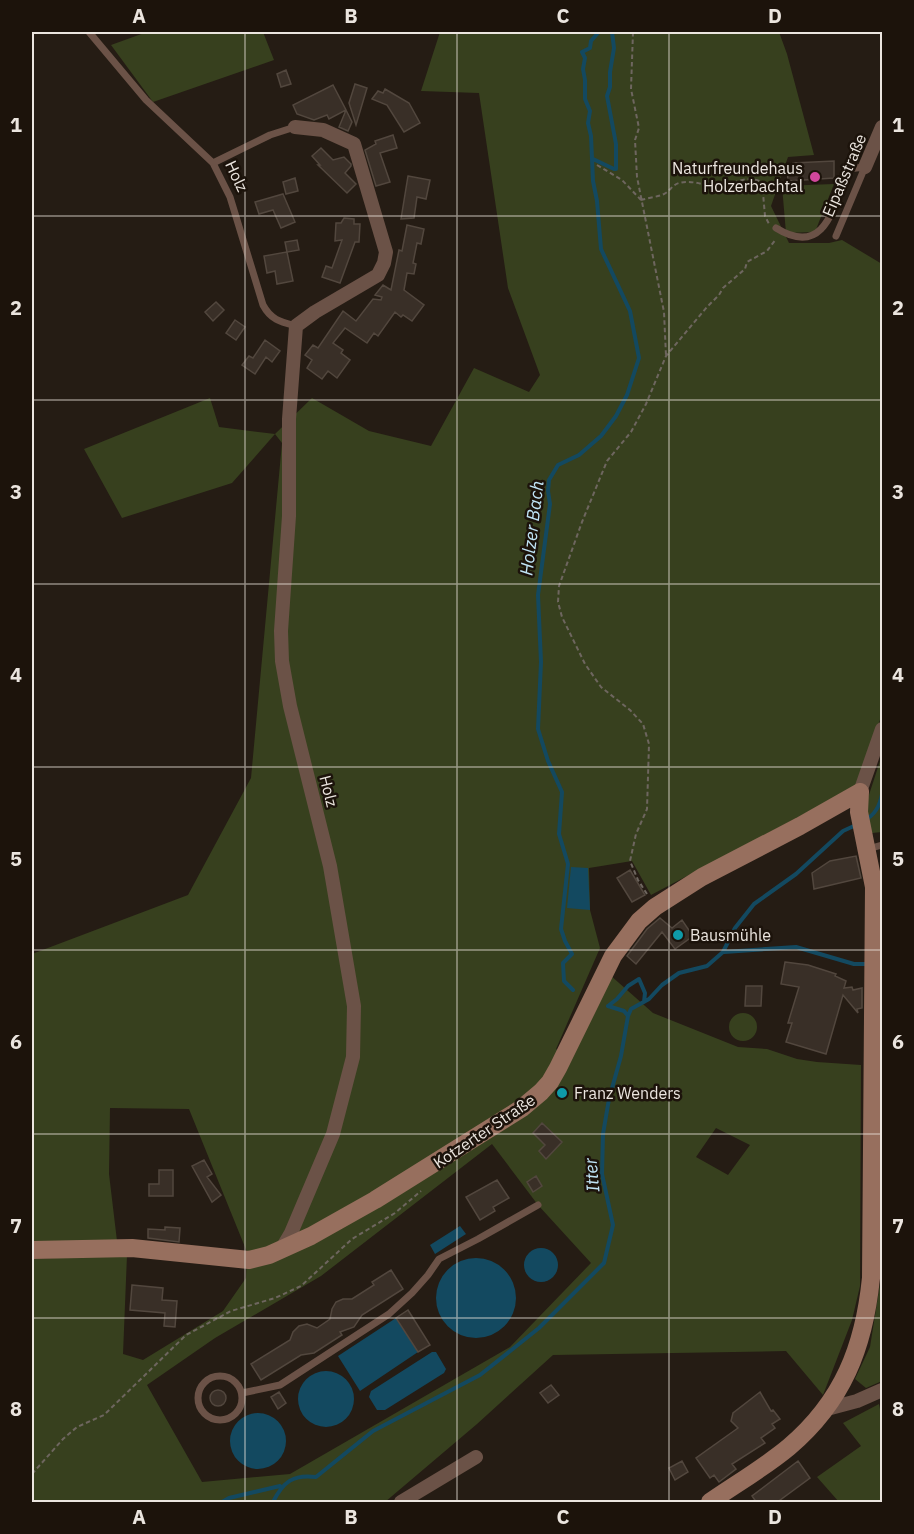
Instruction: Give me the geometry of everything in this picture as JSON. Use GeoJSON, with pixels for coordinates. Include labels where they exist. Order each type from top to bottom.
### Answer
{"type":"FeatureCollection","features":[{"type":"Feature","properties":{"kind":"street"},"geometry":{"type":"LineString","coordinates":[[295,127],[323,130],[354,144],[386,252],[384,263],[378,274],[296,326]]}},
{"type":"Feature","properties":{"kind":"street","name":"Eipaßstraße"},"geometry":{"type":"LineString","coordinates":[[866,167],[882,127]]}},
{"type":"Feature","properties":{"kind":"street","name":"Holz"},"geometry":{"type":"LineString","coordinates":[[281,1250],[291,1233],[333,1134],[353,1057],[354,1006],[330,866],[290,706],[282,661],[282,621],[289,516],[289,419],[296,326]]}},
{"type":"Feature","properties":{"kind":"street"},"geometry":{"type":"LineString","coordinates":[[710,1503],[789,1447],[827,1409],[858,1348],[868,1308],[871,1278],[874,965],[878,886],[875,847],[860,820],[860,792],[882,729]]}},
{"type":"Feature","properties":{"kind":"street","name":"Kotzerter Straße"},"geometry":{"type":"LineString","coordinates":[[32,1250],[132,1248],[249,1260],[281,1250],[318,1233],[384,1195],[522,1108],[541,1092],[558,1068],[613,956],[639,921],[654,907],[702,877],[860,792]]}},
{"type":"Feature","properties":{"kind":"street"},"geometry":{"type":"LineString","coordinates":[[827,1409],[857,1401],[882,1390]]}},
{"type":"Feature","properties":{"kind":"street"},"geometry":{"type":"LineString","coordinates":[[401,1503],[476,1457]]}},
{"type":"Feature","properties":{"kind":"lane","name":"Holz"},"geometry":{"type":"LineString","coordinates":[[90,32],[146,100],[213,163],[230,197],[263,305],[277,321],[296,326]]}},
{"type":"Feature","properties":{"kind":"lane"},"geometry":{"type":"LineString","coordinates":[[213,163],[254,142],[295,127]]}},
{"type":"Feature","properties":{"kind":"lane"},"geometry":{"type":"LineString","coordinates":[[776,228],[794,237],[810,236],[820,232],[830,216],[848,169],[866,167]]}},
{"type":"Feature","properties":{"kind":"lane","name":"Eipaßstraße"},"geometry":{"type":"LineString","coordinates":[[836,236],[866,167]]}},
{"type":"Feature","properties":{"kind":"lane"},"geometry":{"type":"LineString","coordinates":[[242,1393],[280,1384],[289,1379],[389,1314],[412,1293],[439,1258],[538,1205]]}},
{"type":"Feature","properties":{"kind":"lane"},"geometry":{"type":"LineString","coordinates":[[219,1376],[233,1381],[242,1393],[237,1413],[225,1420],[211,1419],[200,1410],[198,1403],[200,1388],[205,1382],[219,1376]]}},
{"type":"Feature","properties":{"kind":"path"},"geometry":{"type":"LineString","coordinates":[[633,32],[631,89],[639,128],[634,148],[641,200],[663,312],[666,356]]}},
{"type":"Feature","properties":{"kind":"path"},"geometry":{"type":"LineString","coordinates":[[597,165],[622,180],[641,200]]}},
{"type":"Feature","properties":{"kind":"path"},"geometry":{"type":"LineString","coordinates":[[641,200],[666,193],[675,184],[681,182],[689,181],[719,186],[736,180],[755,179],[762,182],[766,218],[771,227],[776,228],[776,241],[767,251],[747,262],[745,269],[723,288],[720,296],[707,307],[666,356],[649,398],[631,432],[607,461],[582,522],[560,586],[558,602],[562,617],[585,664],[601,687],[630,710],[643,724],[650,744],[647,808],[636,834],[630,861],[654,907]]}},
{"type":"Feature","properties":{"kind":"path"},"geometry":{"type":"LineString","coordinates":[[32,1474],[63,1439],[77,1427],[104,1415],[186,1335],[231,1311],[275,1298],[301,1286],[352,1239],[395,1213],[424,1188]]}},
{"type":"Feature","properties":{"kind":"green space"},"geometry":{"type":"Polygon","coordinates":[[[147,32],[263,32],[274,60],[153,102],[111,45],[147,32]]]}},
{"type":"Feature","properties":{"kind":"green space"},"geometry":{"type":"Polygon","coordinates":[[[440,32],[779,32],[814,155],[788,157],[771,206],[789,243],[829,243],[842,240],[882,264],[882,714],[857,786],[651,895],[632,861],[589,868],[590,910],[600,948],[556,1049],[570,1057],[610,975],[653,1013],[738,1047],[767,1049],[797,1059],[817,1062],[861,1065],[860,1286],[852,1320],[823,1395],[786,1351],[553,1355],[477,1424],[385,1502],[32,1502],[32,1259],[127,1255],[123,1354],[143,1360],[223,1311],[246,1278],[247,1252],[189,1109],[110,1108],[109,1174],[117,1241],[32,1241],[32,954],[188,895],[251,778],[282,443],[275,434],[312,398],[369,431],[431,446],[474,368],[529,392],[540,375],[508,288],[479,93],[421,91],[440,32]],[[716,1128],[696,1157],[728,1175],[750,1145],[716,1128]],[[492,1144],[321,1276],[215,1338],[147,1385],[202,1482],[290,1474],[510,1347],[591,1263],[538,1205],[492,1144]]]}},
{"type":"Feature","properties":{"kind":"green space"},"geometry":{"type":"Polygon","coordinates":[[[834,184],[815,232],[786,233],[782,186],[834,184]]]}},
{"type":"Feature","properties":{"kind":"green space"},"geometry":{"type":"Polygon","coordinates":[[[210,398],[219,427],[275,434],[232,483],[122,518],[84,449],[210,398]]]}},
{"type":"Feature","properties":{"kind":"green space"},"geometry":{"type":"Polygon","coordinates":[[[882,755],[882,832],[872,833],[865,807],[882,755]]]}},
{"type":"Feature","properties":{"kind":"green space"},"geometry":{"type":"Polygon","coordinates":[[[743,1013],[753,1017],[757,1027],[753,1037],[743,1041],[733,1037],[729,1027],[733,1017],[743,1013]]]}},
{"type":"Feature","properties":{"kind":"green space"},"geometry":{"type":"Polygon","coordinates":[[[882,1179],[882,1381],[866,1388],[855,1379],[870,1347],[880,1284],[882,1179]]]}},
{"type":"Feature","properties":{"kind":"green space"},"geometry":{"type":"Polygon","coordinates":[[[879,1404],[882,1419],[882,1502],[839,1502],[817,1477],[861,1446],[843,1423],[879,1404]]]}},
{"type":"Feature","properties":{"kind":"water"},"geometry":{"type":"Polygon","coordinates":[[[571,867],[588,868],[590,910],[567,908],[571,867]]]}},
{"type":"Feature","properties":{"kind":"water"},"geometry":{"type":"Polygon","coordinates":[[[460,1226],[466,1234],[435,1254],[430,1245],[460,1226]]]}},
{"type":"Feature","properties":{"kind":"water"},"geometry":{"type":"Polygon","coordinates":[[[541,1248],[553,1253],[558,1265],[553,1277],[541,1282],[529,1277],[524,1265],[529,1253],[541,1248]]]}},
{"type":"Feature","properties":{"kind":"water"},"geometry":{"type":"Polygon","coordinates":[[[468,1258],[484,1258],[505,1269],[516,1290],[516,1306],[505,1327],[484,1338],[468,1338],[454,1332],[442,1320],[436,1306],[436,1290],[442,1276],[454,1264],[468,1258]]]}},
{"type":"Feature","properties":{"kind":"water"},"geometry":{"type":"Polygon","coordinates":[[[396,1318],[418,1352],[360,1391],[338,1356],[396,1318]]]}},
{"type":"Feature","properties":{"kind":"water"},"geometry":{"type":"Polygon","coordinates":[[[432,1352],[436,1352],[446,1369],[444,1373],[385,1410],[377,1410],[369,1397],[371,1391],[432,1352]]]}},
{"type":"Feature","properties":{"kind":"water"},"geometry":{"type":"Polygon","coordinates":[[[326,1371],[337,1373],[346,1379],[352,1388],[354,1399],[352,1410],[346,1419],[337,1425],[326,1427],[315,1425],[306,1419],[300,1410],[298,1399],[300,1388],[306,1379],[315,1373],[326,1371]]]}},
{"type":"Feature","properties":{"kind":"water"},"geometry":{"type":"Polygon","coordinates":[[[258,1413],[278,1421],[286,1441],[278,1461],[258,1469],[238,1461],[230,1441],[238,1421],[258,1413]]]}},
{"type":"Feature","properties":{"kind":"building"},"geometry":{"type":"Polygon","coordinates":[[[286,70],[291,84],[281,87],[277,74],[286,70]]]}},
{"type":"Feature","properties":{"kind":"building"},"geometry":{"type":"Polygon","coordinates":[[[355,84],[367,88],[356,125],[349,103],[355,84]]]}},
{"type":"Feature","properties":{"kind":"building"},"geometry":{"type":"Polygon","coordinates":[[[333,85],[346,110],[329,119],[327,115],[314,120],[297,114],[293,105],[333,85]]]}},
{"type":"Feature","properties":{"kind":"building"},"geometry":{"type":"Polygon","coordinates":[[[385,89],[409,103],[420,123],[404,132],[387,105],[372,99],[378,91],[383,93],[385,89]]]}},
{"type":"Feature","properties":{"kind":"building"},"geometry":{"type":"Polygon","coordinates":[[[346,110],[352,122],[348,131],[339,127],[346,110]]]}},
{"type":"Feature","properties":{"kind":"building"},"geometry":{"type":"Polygon","coordinates":[[[393,135],[397,148],[380,153],[390,182],[376,186],[365,150],[376,144],[375,141],[393,135]]]}},
{"type":"Feature","properties":{"kind":"building"},"geometry":{"type":"Polygon","coordinates":[[[321,148],[333,160],[344,157],[351,164],[345,173],[356,184],[347,193],[318,165],[320,165],[312,156],[321,148]]]}},
{"type":"Feature","properties":{"kind":"building"},"geometry":{"type":"Polygon","coordinates":[[[834,161],[834,178],[788,181],[787,167],[793,167],[793,163],[834,161]]]}},
{"type":"Feature","properties":{"kind":"building"},"geometry":{"type":"Polygon","coordinates":[[[408,176],[430,180],[426,199],[417,197],[414,218],[401,219],[408,176]]]}},
{"type":"Feature","properties":{"kind":"building"},"geometry":{"type":"Polygon","coordinates":[[[295,178],[298,191],[286,194],[283,182],[295,178]]]}},
{"type":"Feature","properties":{"kind":"building"},"geometry":{"type":"Polygon","coordinates":[[[283,194],[295,222],[281,228],[273,210],[259,214],[255,202],[283,194]]]}},
{"type":"Feature","properties":{"kind":"building"},"geometry":{"type":"Polygon","coordinates":[[[344,218],[354,219],[354,224],[360,224],[359,242],[355,242],[340,283],[322,277],[326,266],[332,268],[342,240],[335,241],[336,223],[341,223],[344,218]]]}},
{"type":"Feature","properties":{"kind":"building"},"geometry":{"type":"Polygon","coordinates":[[[407,225],[424,229],[421,244],[417,243],[413,263],[416,264],[414,274],[407,273],[404,290],[424,305],[412,321],[395,312],[378,336],[374,333],[367,343],[345,328],[333,343],[343,350],[341,353],[350,360],[337,378],[328,371],[322,379],[307,368],[312,360],[305,355],[313,345],[318,348],[343,311],[356,321],[373,299],[381,300],[382,297],[375,295],[383,285],[391,290],[407,225]]]}},
{"type":"Feature","properties":{"kind":"building"},"geometry":{"type":"Polygon","coordinates":[[[297,240],[299,250],[287,252],[285,242],[297,240]]]}},
{"type":"Feature","properties":{"kind":"building"},"geometry":{"type":"Polygon","coordinates":[[[287,252],[293,281],[277,284],[275,271],[267,273],[264,256],[287,252]]]}},
{"type":"Feature","properties":{"kind":"building"},"geometry":{"type":"Polygon","coordinates":[[[216,302],[224,310],[213,321],[205,312],[216,302]]]}},
{"type":"Feature","properties":{"kind":"building"},"geometry":{"type":"Polygon","coordinates":[[[235,320],[245,327],[236,340],[226,333],[235,320]]]}},
{"type":"Feature","properties":{"kind":"building"},"geometry":{"type":"Polygon","coordinates":[[[265,340],[280,351],[272,362],[266,357],[255,374],[242,365],[249,356],[253,358],[265,340]]]}},
{"type":"Feature","properties":{"kind":"building"},"geometry":{"type":"Polygon","coordinates":[[[856,856],[861,878],[814,889],[812,873],[830,861],[856,856]]]}},
{"type":"Feature","properties":{"kind":"building"},"geometry":{"type":"Polygon","coordinates":[[[630,870],[645,895],[632,902],[617,878],[630,870]]]}},
{"type":"Feature","properties":{"kind":"building"},"geometry":{"type":"Polygon","coordinates":[[[660,918],[672,928],[682,920],[693,936],[675,949],[662,932],[636,964],[627,956],[647,929],[660,918]]]}},
{"type":"Feature","properties":{"kind":"building"},"geometry":{"type":"Polygon","coordinates":[[[785,962],[808,965],[836,974],[835,976],[846,981],[844,988],[852,987],[853,990],[862,988],[862,1008],[857,1009],[858,1013],[843,995],[826,1054],[786,1042],[792,1023],[788,1023],[799,987],[781,984],[785,962]]]}},
{"type":"Feature","properties":{"kind":"building"},"geometry":{"type":"Polygon","coordinates":[[[746,986],[762,986],[761,1006],[745,1006],[746,986]]]}},
{"type":"Feature","properties":{"kind":"building"},"geometry":{"type":"Polygon","coordinates":[[[542,1123],[562,1142],[546,1159],[539,1151],[545,1145],[533,1133],[542,1123]]]}},
{"type":"Feature","properties":{"kind":"building"},"geometry":{"type":"Polygon","coordinates":[[[204,1160],[212,1174],[207,1177],[221,1195],[212,1202],[192,1166],[204,1160]]]}},
{"type":"Feature","properties":{"kind":"building"},"geometry":{"type":"Polygon","coordinates":[[[159,1170],[173,1170],[173,1196],[149,1196],[149,1184],[159,1184],[159,1170]]]}},
{"type":"Feature","properties":{"kind":"building"},"geometry":{"type":"Polygon","coordinates":[[[536,1176],[542,1186],[533,1192],[527,1182],[536,1176]]]}},
{"type":"Feature","properties":{"kind":"building"},"geometry":{"type":"Polygon","coordinates":[[[497,1180],[509,1198],[493,1207],[495,1211],[480,1220],[466,1197],[497,1180]]]}},
{"type":"Feature","properties":{"kind":"building"},"geometry":{"type":"Polygon","coordinates":[[[165,1227],[180,1228],[179,1242],[148,1238],[148,1229],[165,1230],[165,1227]]]}},
{"type":"Feature","properties":{"kind":"building"},"geometry":{"type":"Polygon","coordinates":[[[391,1270],[403,1289],[362,1315],[354,1327],[340,1332],[342,1335],[314,1353],[301,1355],[261,1380],[251,1364],[290,1340],[293,1332],[299,1326],[307,1324],[317,1328],[330,1319],[336,1302],[352,1299],[374,1285],[372,1282],[391,1270]]]}},
{"type":"Feature","properties":{"kind":"building"},"geometry":{"type":"Polygon","coordinates":[[[132,1285],[163,1288],[162,1300],[177,1301],[175,1327],[164,1326],[165,1313],[130,1310],[132,1285]]]}},
{"type":"Feature","properties":{"kind":"building"},"geometry":{"type":"Polygon","coordinates":[[[408,1310],[430,1345],[418,1352],[396,1318],[408,1310]]]}},
{"type":"Feature","properties":{"kind":"building"},"geometry":{"type":"Polygon","coordinates":[[[551,1385],[559,1395],[548,1403],[540,1393],[551,1385]]]}},
{"type":"Feature","properties":{"kind":"building"},"geometry":{"type":"Polygon","coordinates":[[[218,1390],[226,1398],[218,1406],[210,1398],[218,1390]]]}},
{"type":"Feature","properties":{"kind":"building"},"geometry":{"type":"Polygon","coordinates":[[[279,1392],[286,1403],[278,1409],[271,1397],[279,1392]]]}},
{"type":"Feature","properties":{"kind":"building"},"geometry":{"type":"Polygon","coordinates":[[[760,1392],[771,1411],[773,1410],[780,1419],[772,1424],[775,1428],[761,1438],[765,1443],[732,1464],[736,1469],[719,1482],[714,1475],[710,1478],[696,1458],[738,1428],[731,1421],[733,1413],[760,1392]]]}},
{"type":"Feature","properties":{"kind":"building"},"geometry":{"type":"Polygon","coordinates":[[[682,1461],[688,1472],[675,1480],[669,1468],[682,1461]]]}},
{"type":"Feature","properties":{"kind":"building"},"geometry":{"type":"Polygon","coordinates":[[[798,1461],[810,1478],[776,1503],[757,1503],[752,1496],[798,1461]]]}},
{"type":"Feature","properties":{"kind":"waterway","name":"Holzer Bach"},"geometry":{"type":"LineString","coordinates":[[573,990],[564,981],[563,963],[572,954],[561,929],[568,864],[559,834],[562,792],[548,761],[538,729],[541,662],[538,595],[550,504],[549,480],[558,465],[579,455],[601,436],[616,416],[627,395],[639,358],[630,311],[601,249],[588,123],[590,111],[585,99],[583,69],[585,58],[582,52],[590,48],[596,32]]}},
{"type":"Feature","properties":{"kind":"waterway"},"geometry":{"type":"LineString","coordinates":[[593,159],[616,169],[616,144],[607,96],[614,48],[612,32]]}},
{"type":"Feature","properties":{"kind":"waterway","name":"Itter"},"geometry":{"type":"LineString","coordinates":[[865,820],[876,809],[882,794]]}},
{"type":"Feature","properties":{"kind":"waterway","name":"Itter"},"geometry":{"type":"LineString","coordinates":[[273,1502],[281,1489],[290,1481],[301,1477],[316,1477],[373,1431],[480,1375],[539,1328],[604,1263],[613,1225],[602,1174],[603,1134],[631,1009],[649,999],[662,985],[679,973],[707,966],[723,952],[735,928],[754,904],[796,874],[843,831],[856,825]]}},
{"type":"Feature","properties":{"kind":"waterway"},"geometry":{"type":"LineString","coordinates":[[724,952],[796,947],[854,964],[867,964]]}},
{"type":"Feature","properties":{"kind":"waterway"},"geometry":{"type":"LineString","coordinates":[[608,1006],[628,986],[639,979],[645,993],[644,1002]]}},
{"type":"Feature","properties":{"kind":"waterway","name":"Holzer Bach"},"geometry":{"type":"LineString","coordinates":[[608,1006],[624,1011],[628,1016]]}},
{"type":"Feature","properties":{"kind":"waterway"},"geometry":{"type":"LineString","coordinates":[[222,1502],[229,1498],[280,1486]]}},
{"type":"Feature","properties":{"kind":"place","name":"Naturfreundehaus Holzerbachtal"},"geometry":{"type":"Point","coordinates":[815,177]}},
{"type":"Feature","properties":{"kind":"place","name":"Bausmühle"},"geometry":{"type":"Point","coordinates":[678,935]}},
{"type":"Feature","properties":{"kind":"place","name":"Franz Wenders"},"geometry":{"type":"Point","coordinates":[562,1093]}}]}
